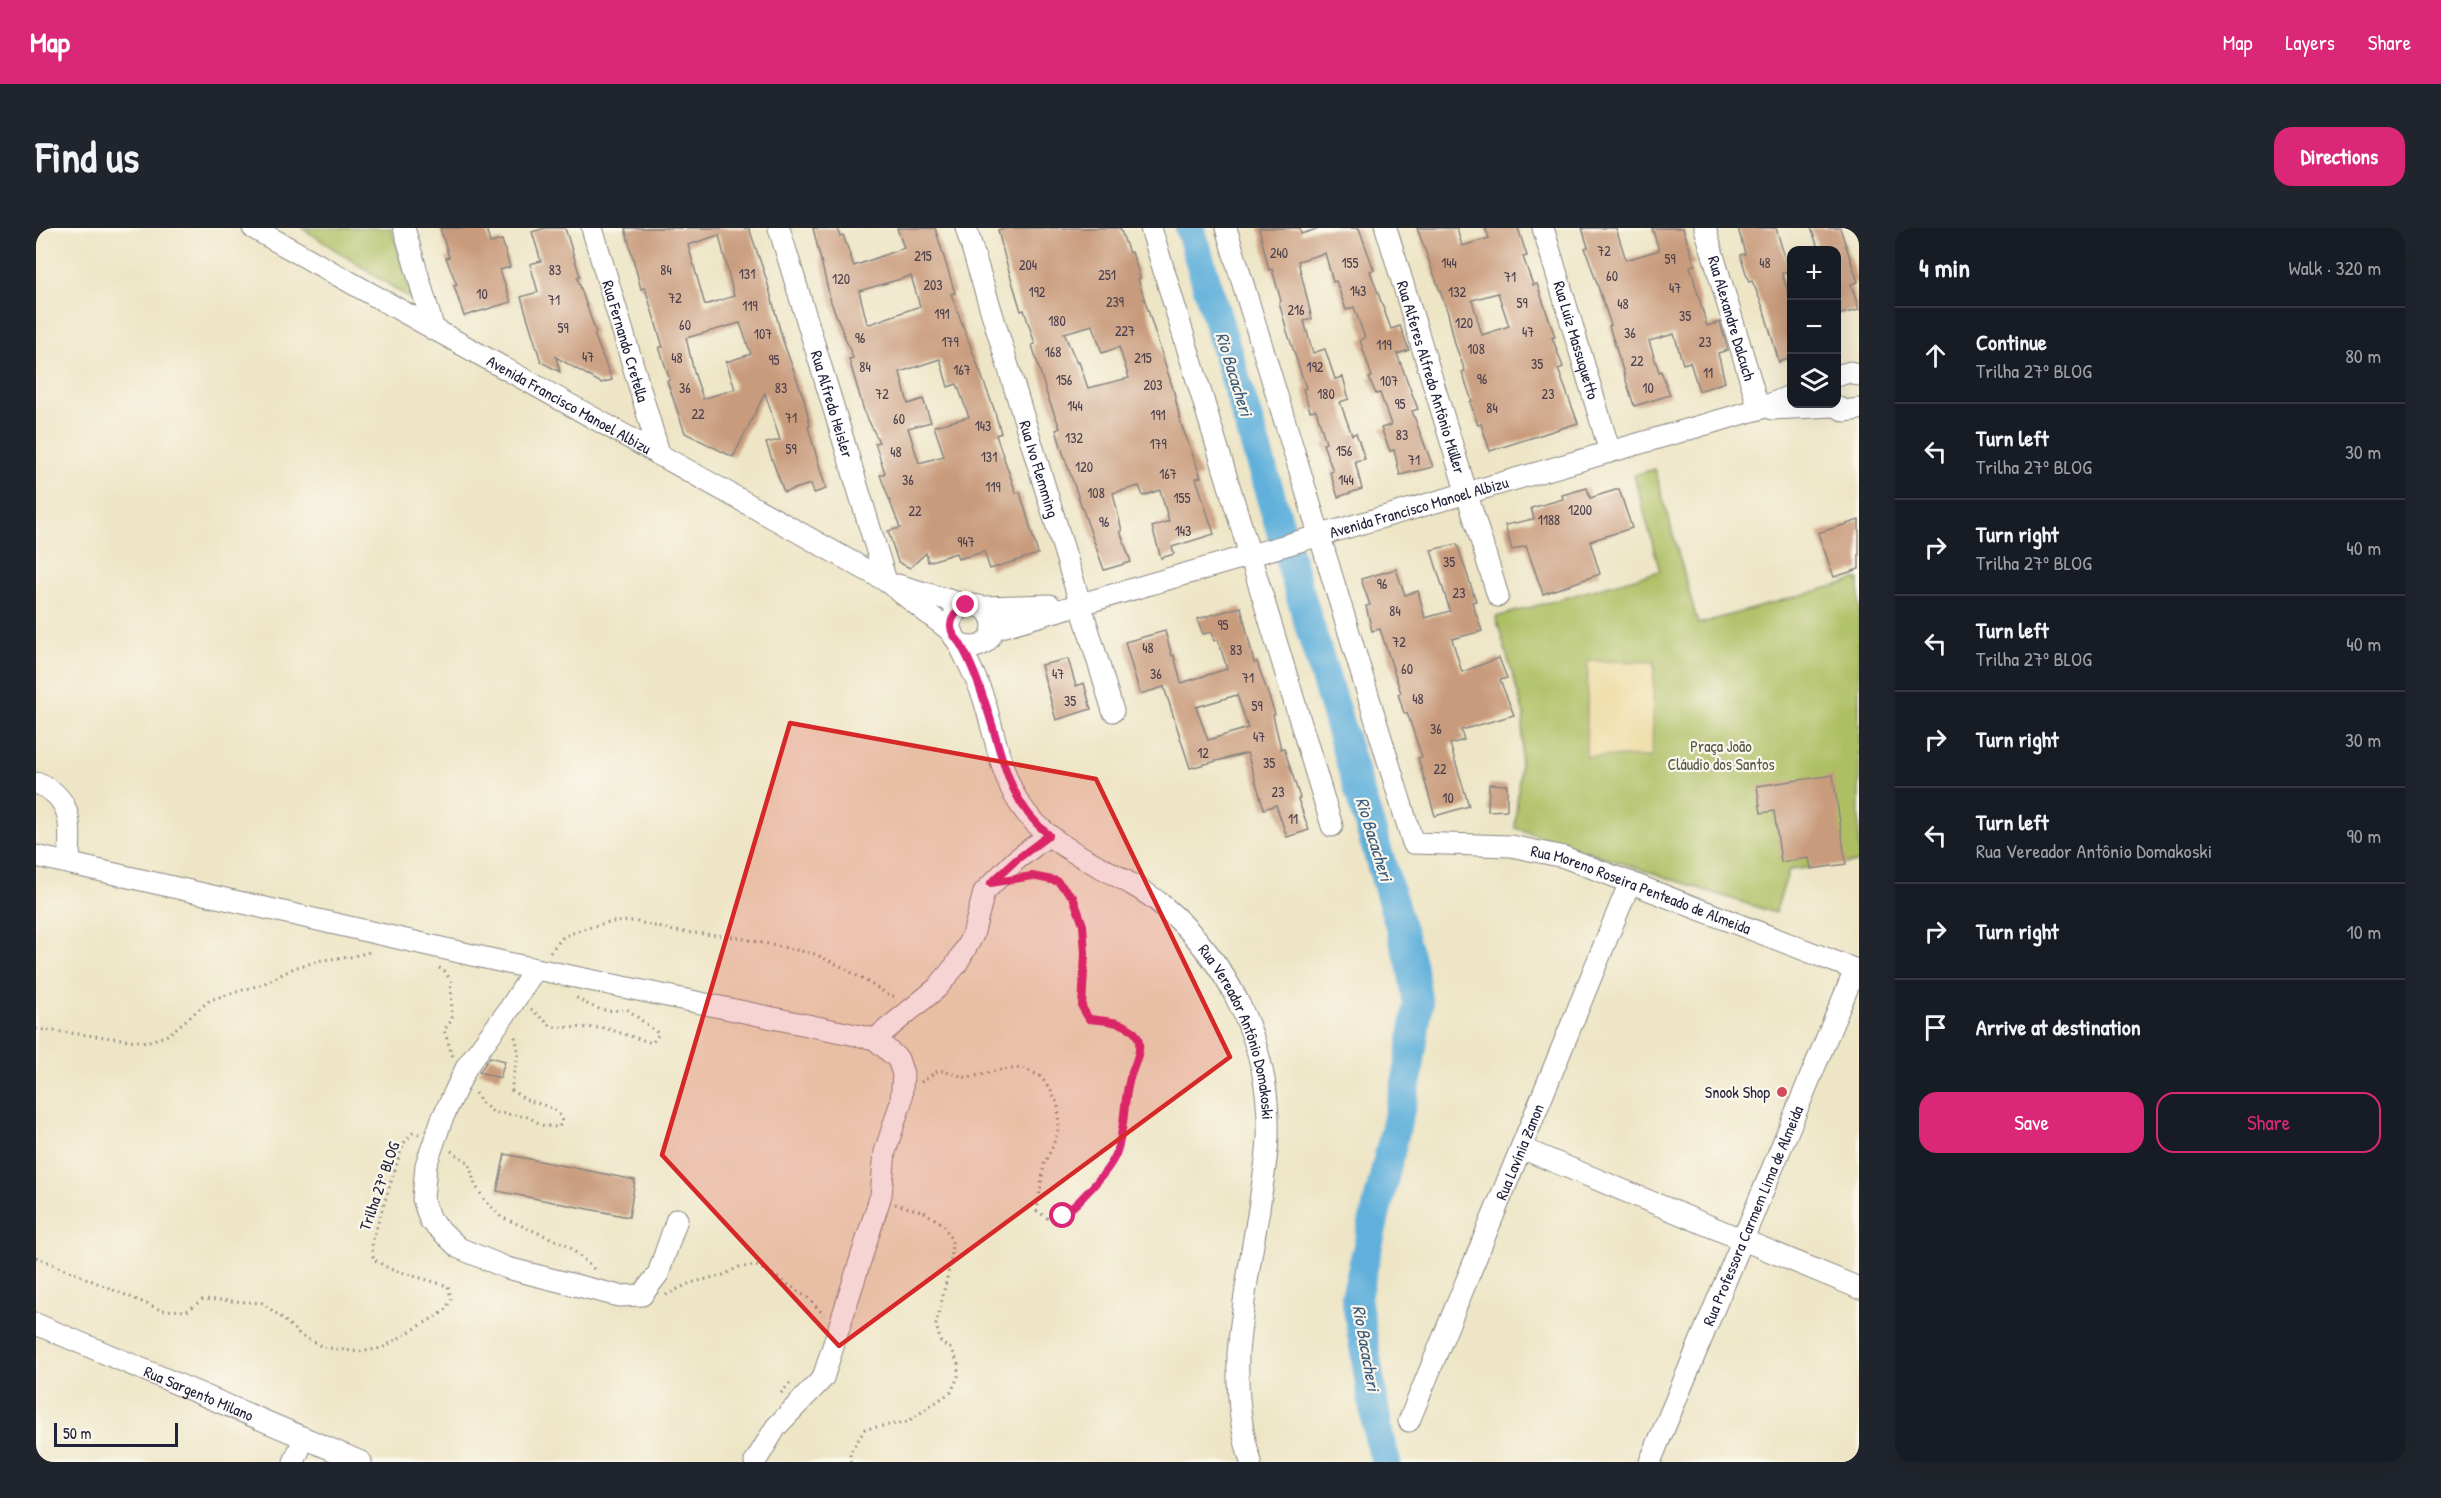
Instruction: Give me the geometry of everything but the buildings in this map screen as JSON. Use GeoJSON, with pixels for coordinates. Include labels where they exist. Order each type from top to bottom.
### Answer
{"type":"FeatureCollection","features":[{"type":"Feature","properties":{"kind":"street","name":"Avenida Francisco Manoel Albizu"},"geometry":{"type":"LineString","coordinates":[[253,228],[886,581],[955,638]]}},
{"type":"Feature","properties":{"kind":"street"},"geometry":{"type":"LineString","coordinates":[[404,228],[434,330]]}},
{"type":"Feature","properties":{"kind":"street","name":"Rua Fernando Cretella"},"geometry":{"type":"LineString","coordinates":[[592,228],[660,456]]}},
{"type":"Feature","properties":{"kind":"street","name":"Rua Alfredo Heisler"},"geometry":{"type":"LineString","coordinates":[[779,228],[886,581]]}},
{"type":"Feature","properties":{"kind":"street","name":"Rua Ivo Flemming"},"geometry":{"type":"LineString","coordinates":[[966,228],[1113,711]]}},
{"type":"Feature","properties":{"kind":"street"},"geometry":{"type":"LineString","coordinates":[[1151,228],[1258,554],[1332,826]]}},
{"type":"Feature","properties":{"kind":"street"},"geometry":{"type":"LineString","coordinates":[[1227,228],[1315,537]]}},
{"type":"Feature","properties":{"kind":"street","name":"Rua Alferes Alfredo Antônio Müller"},"geometry":{"type":"LineString","coordinates":[[1386,228],[1498,596]]}},
{"type":"Feature","properties":{"kind":"street","name":"Rua Luiz Massuquetto"},"geometry":{"type":"LineString","coordinates":[[1543,228],[1610,452]]}},
{"type":"Feature","properties":{"kind":"street","name":"Rua Alexandre Dalcuch"},"geometry":{"type":"LineString","coordinates":[[1705,228],[1759,409]]}},
{"type":"Feature","properties":{"kind":"street","name":"Avenida Francisco Manoel Albizu"},"geometry":{"type":"LineString","coordinates":[[991,635],[1080,604],[1759,409],[1787,397]]}},
{"type":"Feature","properties":{"kind":"street","name":"Avenida Francisco Manoel Albizu"},"geometry":{"type":"LineString","coordinates":[[1759,409],[1787,407]]}},
{"type":"Feature","properties":{"kind":"street","name":"Avenida Francisco Manoel Albizu"},"geometry":{"type":"LineString","coordinates":[[1839,408],[1845,411],[1858,410]]}},
{"type":"Feature","properties":{"kind":"street","name":"Rua Moreno Roseira Penteado de Almeida"},"geometry":{"type":"LineString","coordinates":[[1315,537],[1413,843],[1485,845],[1539,851],[1564,857],[1857,971]]}},
{"type":"Feature","properties":{"kind":"street","name":"Avenida Francisco Manoel Albizu"},"geometry":{"type":"LineString","coordinates":[[886,581],[974,606],[1080,604]]}},
{"type":"Feature","properties":{"kind":"street"},"geometry":{"type":"LineString","coordinates":[[974,606],[992,617],[991,635],[976,647],[964,645],[955,638],[952,620],[955,614],[974,606]]}},
{"type":"Feature","properties":{"kind":"street","name":"Rua Vereador Antônio Domakoski"},"geometry":{"type":"LineString","coordinates":[[983,698],[991,635]]}},
{"type":"Feature","properties":{"kind":"street","name":"Rua Vereador Antônio Domakoski"},"geometry":{"type":"LineString","coordinates":[[955,638],[983,698],[1011,788],[1028,814],[1049,835],[1160,903],[1196,938],[1228,982],[1240,1005],[1256,1047],[1265,1091],[1268,1136],[1240,1326],[1237,1382],[1240,1416],[1251,1462]]}},
{"type":"Feature","properties":{"kind":"street"},"geometry":{"type":"LineString","coordinates":[[36,783],[48,787],[63,802],[70,822],[69,862]]}},
{"type":"Feature","properties":{"kind":"street"},"geometry":{"type":"LineString","coordinates":[[874,1039],[937,988],[956,965],[973,935],[984,892],[1016,860],[1049,835]]}},
{"type":"Feature","properties":{"kind":"street"},"geometry":{"type":"LineString","coordinates":[[36,856],[535,969],[874,1039],[898,1059],[903,1074],[901,1102],[885,1152],[881,1195],[823,1378],[776,1427],[755,1462]]}},
{"type":"Feature","properties":{"kind":"street","name":"Rua Lavínia Zanon"},"geometry":{"type":"LineString","coordinates":[[1409,1421],[1630,882]]}},
{"type":"Feature","properties":{"kind":"street"},"geometry":{"type":"LineString","coordinates":[[535,969],[510,1008],[467,1066],[442,1119],[426,1164],[423,1200],[430,1220],[459,1248],[507,1268],[620,1296],[642,1295],[658,1274],[677,1219]]}},
{"type":"Feature","properties":{"kind":"street","name":"Rua Professora Carmem Lima de Almeida"},"geometry":{"type":"LineString","coordinates":[[1650,1462],[1857,971]]}},
{"type":"Feature","properties":{"kind":"street"},"geometry":{"type":"LineString","coordinates":[[1521,1148],[1859,1288]]}},
{"type":"Feature","properties":{"kind":"street","name":"Rua Sargento Milano"},"geometry":{"type":"LineString","coordinates":[[36,1325],[362,1462]]}},
{"type":"Feature","properties":{"kind":"street"},"geometry":{"type":"LineString","coordinates":[[294,1462],[304,1438]]}},
{"type":"Feature","properties":{"kind":"path"},"geometry":{"type":"LineString","coordinates":[[901,1102],[919,1083],[939,1070],[968,1078],[999,1070],[1023,1068],[1040,1076],[1055,1098],[1059,1127],[1044,1164],[1037,1211],[1047,1218],[1063,1216],[1079,1202],[1116,1155],[1124,1123],[1129,1083],[1140,1052],[1138,1037],[1128,1026],[1089,1019],[1082,1007],[1085,953],[1083,925],[1073,897],[1057,881],[1032,876],[991,883]]}},
{"type":"Feature","properties":{"kind":"path","name":"Trilha 27º BLOG"},"geometry":{"type":"LineString","coordinates":[[36,1257],[161,1310],[186,1311],[202,1299],[262,1303],[301,1336],[323,1347],[359,1352],[382,1348],[445,1311],[451,1299],[448,1286],[390,1269],[373,1259],[372,1242],[403,1144],[413,1133],[425,1134],[469,1163],[475,1185],[484,1199],[501,1216],[567,1245],[586,1260],[620,1296]]}},
{"type":"Feature","properties":{"kind":"path"},"geometry":{"type":"LineString","coordinates":[[850,1462],[849,1453],[865,1429],[907,1422],[920,1415],[951,1392],[958,1377],[958,1364],[952,1349],[941,1343],[936,1325],[951,1261],[952,1241],[943,1224],[924,1212],[900,1206],[881,1195]]}},
{"type":"Feature","properties":{"kind":"path"},"geometry":{"type":"LineString","coordinates":[[659,1299],[690,1283],[723,1275],[739,1267],[756,1266],[770,1272],[808,1298],[823,1314],[825,1320]]}},
{"type":"Feature","properties":{"kind":"path"},"geometry":{"type":"LineString","coordinates":[[780,1394],[795,1379]]}},
{"type":"Feature","properties":{"kind":"highlighted area"},"geometry":{"type":"Polygon","coordinates":[[[790,723],[1096,779],[1230,1057],[839,1346],[662,1155],[790,723]]]}},
{"type":"Feature","properties":{"kind":"green space"},"geometry":{"type":"Polygon","coordinates":[[[302,228],[391,228],[412,300],[302,228]]]}},
{"type":"Feature","properties":{"kind":"green space","name":"Praça João Cláudio dos Santos"},"geometry":{"type":"Polygon","coordinates":[[[1655,469],[1698,624],[1859,579],[1859,862],[1789,870],[1775,913],[1515,828],[1524,715],[1496,617],[1660,571],[1634,475],[1655,469]]]}},
{"type":"Feature","properties":{"kind":"sand"},"geometry":{"type":"Polygon","coordinates":[[[1588,661],[1654,662],[1652,757],[1586,756],[1588,661]]]}},
{"type":"Feature","properties":{"kind":"waterway","name":"Rio Bacacheri"},"geometry":{"type":"LineString","coordinates":[[1190,228],[1411,963],[1418,1004],[1408,1075],[1356,1297],[1379,1438],[1386,1462]]}},
{"type":"Feature","properties":{"kind":"place","name":"Snook Shop"},"geometry":{"type":"Point","coordinates":[1782,1092]}},
{"type":"Feature","properties":{"kind":"route"},"geometry":{"type":"LineString","coordinates":[[966,605],[955,614],[952,620],[952,633],[983,698],[1011,788],[1028,814],[1049,835],[991,883],[1032,876],[1057,881],[1073,897],[1083,925],[1085,953],[1082,1007],[1089,1019],[1128,1026],[1138,1037],[1140,1052],[1127,1090],[1124,1123],[1116,1155],[1079,1202],[1063,1216]]}}]}
